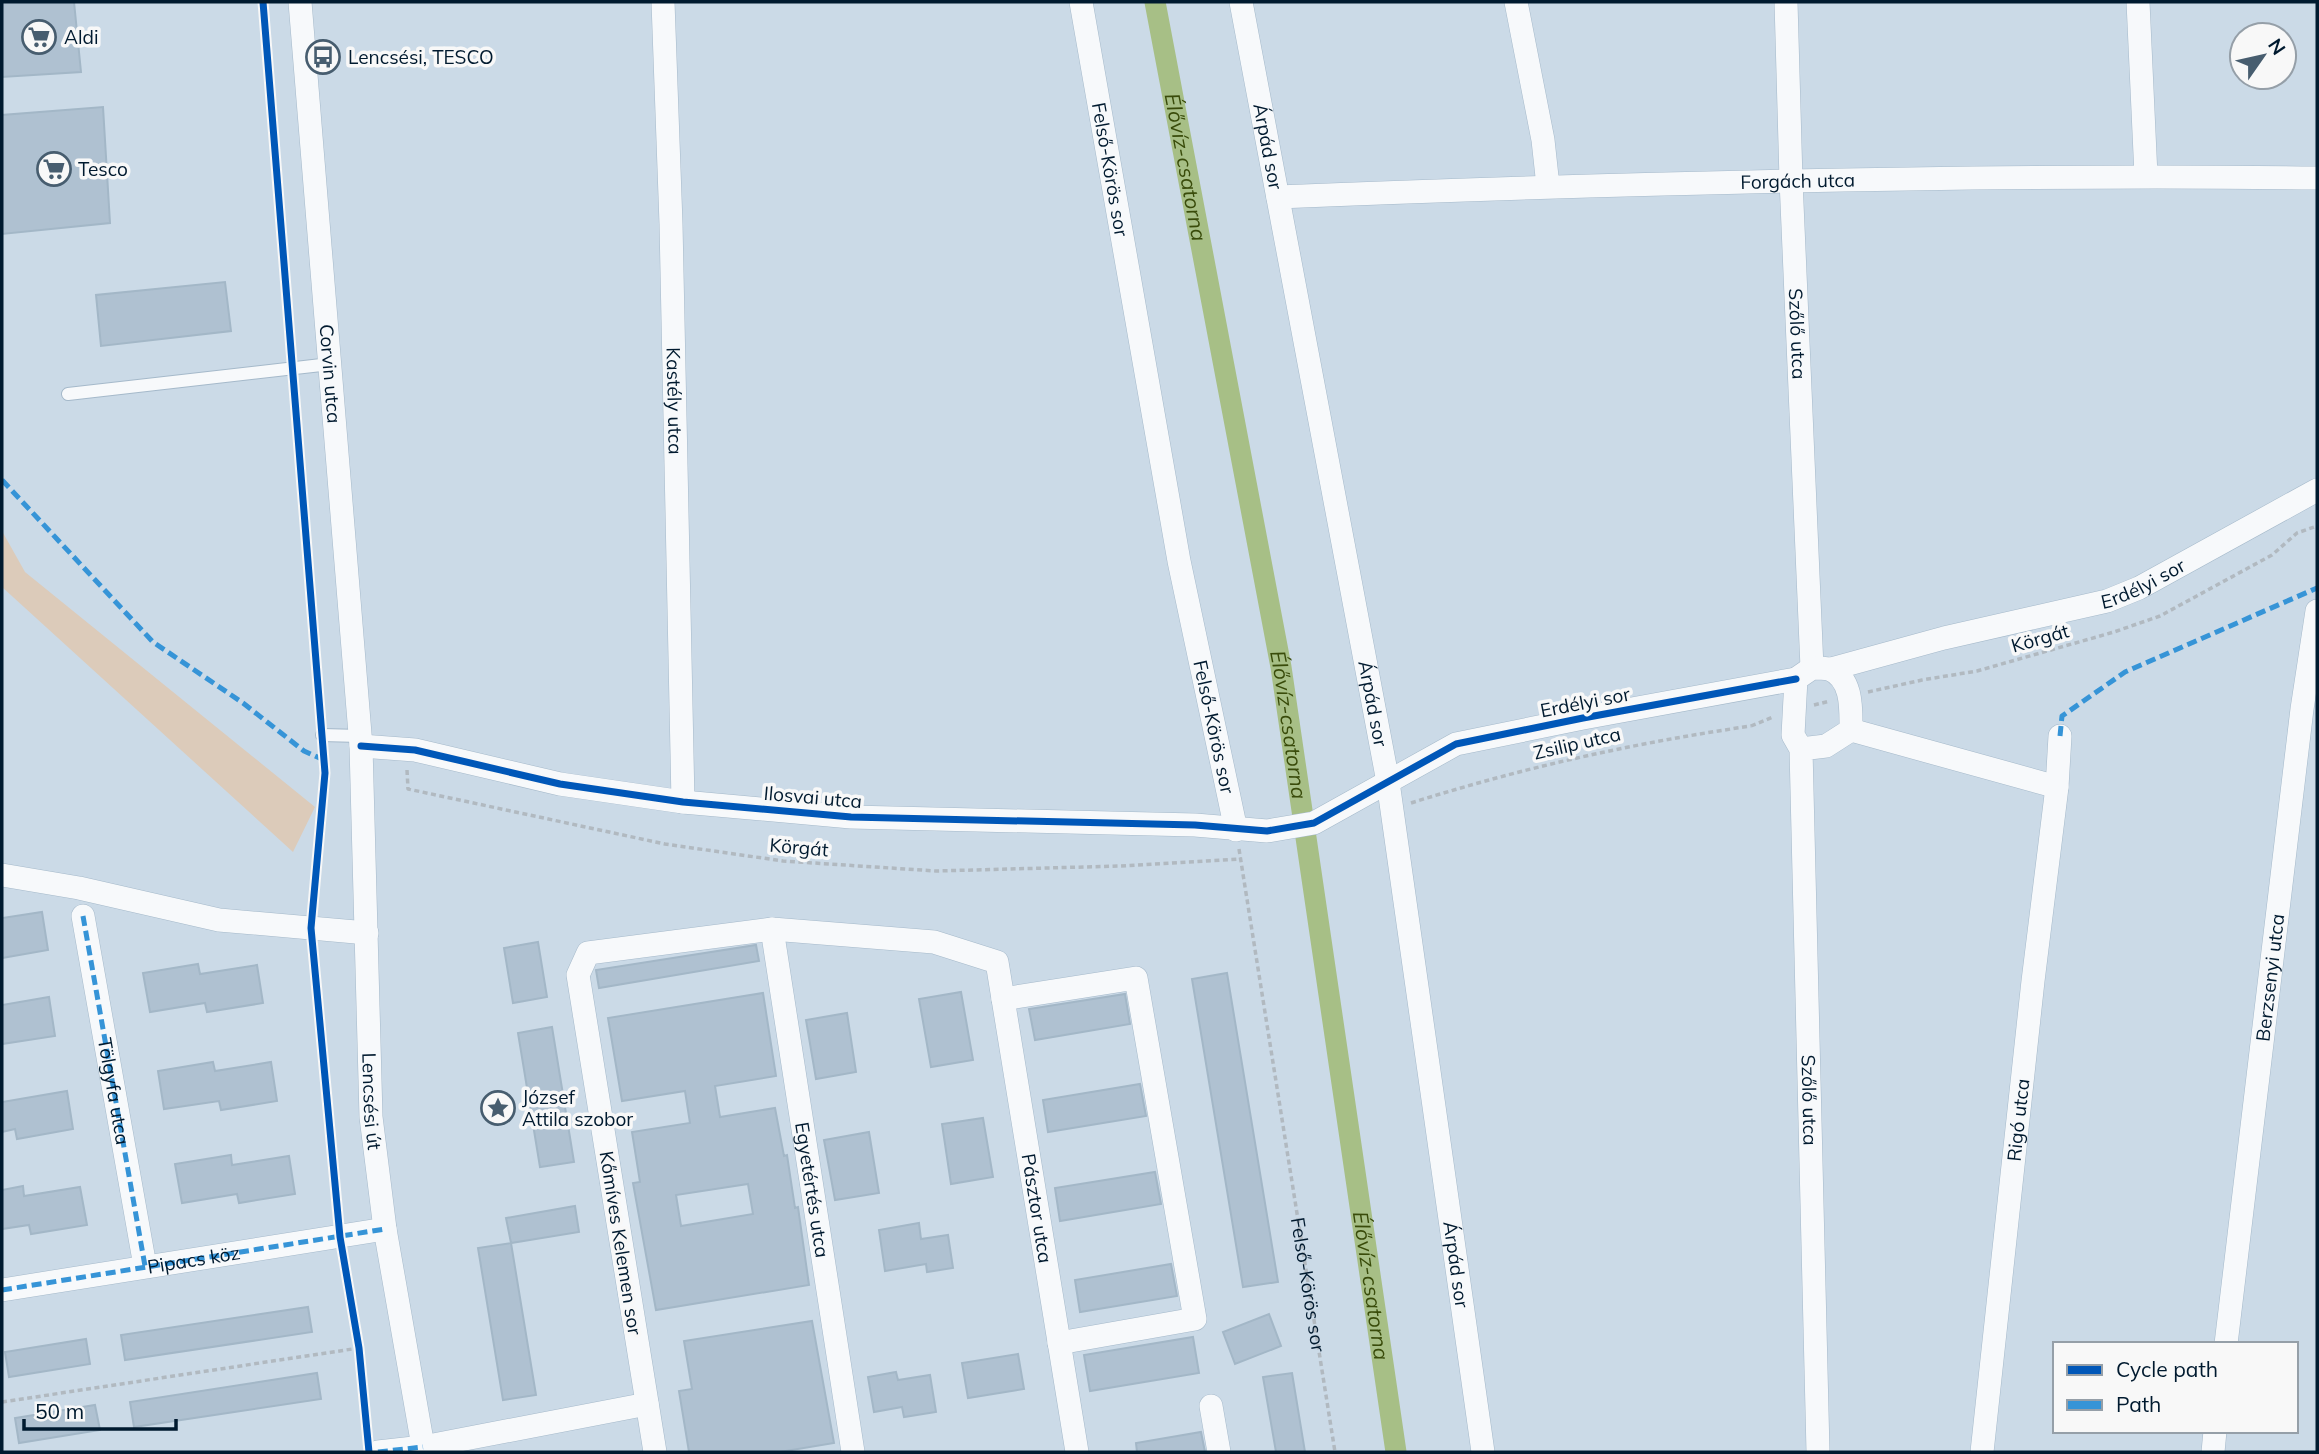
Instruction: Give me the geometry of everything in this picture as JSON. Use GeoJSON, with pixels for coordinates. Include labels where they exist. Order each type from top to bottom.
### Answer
{"type":"FeatureCollection","features":[{"type":"Feature","properties":{"kind":"street","name":"Corvin utca"},"geometry":{"type":"LineString","coordinates":[[300,2],[361,741]]}},
{"type":"Feature","properties":{"kind":"street","name":"Kastély utca"},"geometry":{"type":"LineString","coordinates":[[663,2],[671,238],[682,802]]}},
{"type":"Feature","properties":{"kind":"street","name":"Felső-Körös sor"},"geometry":{"type":"LineString","coordinates":[[1081,2],[1179,561],[1236,830]]}},
{"type":"Feature","properties":{"kind":"street","name":"Árpád sor"},"geometry":{"type":"LineString","coordinates":[[1241,2],[1388,782],[1483,1452]]}},
{"type":"Feature","properties":{"kind":"street"},"geometry":{"type":"LineString","coordinates":[[1516,2],[1543,140],[1548,186]]}},
{"type":"Feature","properties":{"kind":"street","name":"Szőlő utca"},"geometry":{"type":"LineString","coordinates":[[1786,2],[1791,180],[1813,672],[1796,709],[1793,735],[1801,749],[1818,1452]]}},
{"type":"Feature","properties":{"kind":"street"},"geometry":{"type":"LineString","coordinates":[[2138,2],[2146,176]]}},
{"type":"Feature","properties":{"kind":"street","name":"Forgách utca"},"geometry":{"type":"LineString","coordinates":[[1278,197],[1791,180],[2146,176],[2317,178]]}},
{"type":"Feature","properties":{"kind":"street","name":"Erdélyi sor"},"geometry":{"type":"LineString","coordinates":[[1314,822],[1456,744],[1813,672],[1944,638],[2107,601],[2139,588],[2317,491]]}},
{"type":"Feature","properties":{"kind":"street","name":"Berzsenyi utca"},"geometry":{"type":"LineString","coordinates":[[2226,1342],[2310,708],[2317,611]]}},
{"type":"Feature","properties":{"kind":"street"},"geometry":{"type":"LineString","coordinates":[[1813,672],[1843,681],[1851,696],[1851,730]]}},
{"type":"Feature","properties":{"kind":"street"},"geometry":{"type":"LineString","coordinates":[[1801,749],[1826,746],[1851,730],[2057,787]]}},
{"type":"Feature","properties":{"kind":"street","name":"Rigó utca"},"geometry":{"type":"LineString","coordinates":[[1982,1452],[2033,981],[2057,787],[2060,736]]}},
{"type":"Feature","properties":{"kind":"street","name":"Ilosvai utca"},"geometry":{"type":"LineString","coordinates":[[361,741],[415,750],[560,784],[682,802],[851,817],[1195,825],[1267,831],[1314,822]]}},
{"type":"Feature","properties":{"kind":"street","name":"Lencsési út"},"geometry":{"type":"LineString","coordinates":[[361,741],[371,1117],[385,1229],[424,1450]]}},
{"type":"Feature","properties":{"kind":"street"},"geometry":{"type":"LineString","coordinates":[[2,875],[79,888],[219,920],[366,933]]}},
{"type":"Feature","properties":{"kind":"street","name":"Tölgyfa utca"},"geometry":{"type":"LineString","coordinates":[[83,916],[145,1266]]}},
{"type":"Feature","properties":{"kind":"street","name":"Kőmíves Kelemen sor"},"geometry":{"type":"LineString","coordinates":[[655,1452],[578,975],[589,953],[772,929]]}},
{"type":"Feature","properties":{"kind":"street","name":"Pásztor utca"},"geometry":{"type":"LineString","coordinates":[[772,929],[934,942],[997,962],[1077,1452]]}},
{"type":"Feature","properties":{"kind":"street","name":"Egyetértés utca"},"geometry":{"type":"LineString","coordinates":[[772,929],[853,1452]]}},
{"type":"Feature","properties":{"kind":"street"},"geometry":{"type":"LineString","coordinates":[[1003,999],[1136,978],[1195,1319],[1059,1343]]}},
{"type":"Feature","properties":{"kind":"street","name":"Pipacs köz"},"geometry":{"type":"LineString","coordinates":[[2,1290],[385,1229]]}},
{"type":"Feature","properties":{"kind":"street"},"geometry":{"type":"LineString","coordinates":[[379,1452],[424,1450],[647,1404]]}},
{"type":"Feature","properties":{"kind":"street"},"geometry":{"type":"LineString","coordinates":[[1210,1406],[1219,1452]]}},
{"type":"Feature","properties":{"kind":"street"},"geometry":{"type":"LineString","coordinates":[[2213,1452],[2215,1433]]}},
{"type":"Feature","properties":{"kind":"lane"},"geometry":{"type":"LineString","coordinates":[[68,394],[330,364]]}},
{"type":"Feature","properties":{"kind":"lane"},"geometry":{"type":"LineString","coordinates":[[322,735],[361,741]]}},
{"type":"Feature","properties":{"kind":"path"},"geometry":{"type":"LineString","coordinates":[[357,1336],[360,1361]]}},
{"type":"Feature","properties":{"kind":"path"},"geometry":{"type":"LineString","coordinates":[[2,1402],[359,1348]]}},
{"type":"Feature","properties":{"kind":"shaded area"},"geometry":{"type":"Polygon","coordinates":[[[2,531],[25,572],[315,807],[293,852],[2,587],[2,531]]]}},
{"type":"Feature","properties":{"kind":"building","name":"Aldi"},"geometry":{"type":"Polygon","coordinates":[[[2,2],[74,2],[81,72],[2,77],[2,2]]]}},
{"type":"Feature","properties":{"kind":"building","name":"Tesco"},"geometry":{"type":"Polygon","coordinates":[[[103,107],[110,223],[2,234],[2,115],[103,107]]]}},
{"type":"Feature","properties":{"kind":"building"},"geometry":{"type":"Polygon","coordinates":[[[225,282],[231,331],[101,346],[96,295],[225,282]]]}},
{"type":"Feature","properties":{"kind":"building"},"geometry":{"type":"Polygon","coordinates":[[[42,912],[48,950],[2,958],[2,918],[42,912]]]}},
{"type":"Feature","properties":{"kind":"building"},"geometry":{"type":"Polygon","coordinates":[[[538,942],[547,997],[513,1003],[504,948],[538,942]]]}},
{"type":"Feature","properties":{"kind":"building"},"geometry":{"type":"Polygon","coordinates":[[[756,945],[759,961],[599,988],[596,970],[756,945]]]}},
{"type":"Feature","properties":{"kind":"building"},"geometry":{"type":"Polygon","coordinates":[[[198,964],[200,974],[257,965],[263,1003],[207,1012],[205,1003],[150,1012],[143,973],[198,964]]]}},
{"type":"Feature","properties":{"kind":"building"},"geometry":{"type":"Polygon","coordinates":[[[1227,973],[1278,1282],[1243,1287],[1192,979],[1227,973]]]}},
{"type":"Feature","properties":{"kind":"building"},"geometry":{"type":"Polygon","coordinates":[[[961,992],[973,1060],[931,1067],[919,999],[961,992]]]}},
{"type":"Feature","properties":{"kind":"building"},"geometry":{"type":"Polygon","coordinates":[[[763,993],[776,1076],[715,1086],[720,1117],[775,1108],[784,1156],[787,1155],[795,1208],[798,1207],[809,1285],[656,1310],[633,1183],[640,1182],[632,1132],[690,1123],[685,1091],[622,1101],[608,1018],[763,993]],[[748,1184],[676,1195],[681,1226],[753,1214],[748,1184]]]}},
{"type":"Feature","properties":{"kind":"building"},"geometry":{"type":"Polygon","coordinates":[[[1125,994],[1130,1024],[1035,1040],[1029,1009],[1125,994]]]}},
{"type":"Feature","properties":{"kind":"building"},"geometry":{"type":"Polygon","coordinates":[[[49,997],[55,1036],[2,1044],[2,1005],[49,997]]]}},
{"type":"Feature","properties":{"kind":"building"},"geometry":{"type":"Polygon","coordinates":[[[847,1013],[856,1072],[816,1079],[806,1020],[847,1013]]]}},
{"type":"Feature","properties":{"kind":"building"},"geometry":{"type":"Polygon","coordinates":[[[552,1027],[574,1162],[540,1167],[518,1033],[552,1027]]]}},
{"type":"Feature","properties":{"kind":"building"},"geometry":{"type":"Polygon","coordinates":[[[213,1062],[215,1071],[271,1062],[277,1101],[221,1110],[219,1101],[164,1109],[158,1071],[213,1062]]]}},
{"type":"Feature","properties":{"kind":"building"},"geometry":{"type":"Polygon","coordinates":[[[1140,1084],[1146,1116],[1048,1132],[1043,1100],[1140,1084]]]}},
{"type":"Feature","properties":{"kind":"building"},"geometry":{"type":"Polygon","coordinates":[[[67,1091],[73,1129],[17,1139],[15,1129],[2,1132],[2,1102],[67,1091]]]}},
{"type":"Feature","properties":{"kind":"building"},"geometry":{"type":"Polygon","coordinates":[[[983,1118],[993,1177],[951,1184],[942,1124],[983,1118]]]}},
{"type":"Feature","properties":{"kind":"building"},"geometry":{"type":"Polygon","coordinates":[[[869,1132],[879,1193],[835,1200],[824,1140],[869,1132]]]}},
{"type":"Feature","properties":{"kind":"building"},"geometry":{"type":"Polygon","coordinates":[[[231,1155],[232,1165],[289,1156],[295,1194],[239,1203],[237,1194],[182,1203],[175,1164],[231,1155]]]}},
{"type":"Feature","properties":{"kind":"building"},"geometry":{"type":"Polygon","coordinates":[[[1155,1172],[1161,1204],[1060,1221],[1055,1188],[1155,1172]]]}},
{"type":"Feature","properties":{"kind":"building"},"geometry":{"type":"Polygon","coordinates":[[[23,1186],[24,1196],[80,1187],[87,1225],[31,1234],[29,1225],[2,1229],[2,1190],[23,1186]]]}},
{"type":"Feature","properties":{"kind":"building"},"geometry":{"type":"Polygon","coordinates":[[[575,1206],[579,1232],[511,1243],[506,1218],[575,1206]]]}},
{"type":"Feature","properties":{"kind":"building"},"geometry":{"type":"Polygon","coordinates":[[[919,1223],[921,1239],[948,1235],[953,1268],[927,1272],[926,1264],[885,1271],[879,1230],[919,1223]]]}},
{"type":"Feature","properties":{"kind":"building"},"geometry":{"type":"Polygon","coordinates":[[[511,1243],[536,1395],[503,1400],[478,1248],[511,1243]]]}},
{"type":"Feature","properties":{"kind":"building"},"geometry":{"type":"Polygon","coordinates":[[[1171,1264],[1177,1296],[1080,1312],[1075,1280],[1171,1264]]]}},
{"type":"Feature","properties":{"kind":"building"},"geometry":{"type":"Polygon","coordinates":[[[308,1307],[312,1332],[125,1360],[121,1335],[308,1307]]]}},
{"type":"Feature","properties":{"kind":"building"},"geometry":{"type":"Polygon","coordinates":[[[1269,1314],[1281,1346],[1235,1364],[1223,1332],[1269,1314]]]}},
{"type":"Feature","properties":{"kind":"building"},"geometry":{"type":"Polygon","coordinates":[[[812,1321],[834,1443],[780,1452],[689,1452],[679,1391],[692,1389],[684,1341],[812,1321]]]}},
{"type":"Feature","properties":{"kind":"building"},"geometry":{"type":"Polygon","coordinates":[[[1193,1337],[1199,1373],[1090,1391],[1084,1355],[1193,1337]]]}},
{"type":"Feature","properties":{"kind":"building"},"geometry":{"type":"Polygon","coordinates":[[[86,1339],[90,1364],[9,1377],[5,1352],[86,1339]]]}},
{"type":"Feature","properties":{"kind":"building"},"geometry":{"type":"Polygon","coordinates":[[[1018,1354],[1024,1389],[968,1398],[962,1363],[1018,1354]]]}},
{"type":"Feature","properties":{"kind":"building"},"geometry":{"type":"Polygon","coordinates":[[[896,1372],[898,1380],[930,1375],[936,1412],[904,1417],[902,1407],[874,1412],[868,1377],[896,1372]]]}},
{"type":"Feature","properties":{"kind":"building"},"geometry":{"type":"Polygon","coordinates":[[[317,1373],[321,1399],[134,1427],[130,1402],[317,1373]]]}},
{"type":"Feature","properties":{"kind":"building"},"geometry":{"type":"Polygon","coordinates":[[[1292,1373],[1305,1452],[1276,1452],[1263,1377],[1292,1373]]]}},
{"type":"Feature","properties":{"kind":"building"},"geometry":{"type":"Polygon","coordinates":[[[95,1405],[100,1430],[19,1443],[15,1418],[95,1405]]]}},
{"type":"Feature","properties":{"kind":"building"},"geometry":{"type":"Polygon","coordinates":[[[1201,1432],[1205,1452],[1137,1452],[1136,1443],[1201,1432]]]}},
{"type":"Feature","properties":{"kind":"waterway","name":"Élővíz-csatorna"},"geometry":{"type":"LineString","coordinates":[[1155,2],[1281,667],[1396,1452]]}},
{"type":"Feature","properties":{"kind":"marked path"},"geometry":{"type":"LineString","coordinates":[[2,480],[153,642],[243,703],[304,751],[324,760]]}},
{"type":"Feature","properties":{"kind":"marked path"},"geometry":{"type":"LineString","coordinates":[[2060,736],[2062,716],[2125,672],[2317,588]]}},
{"type":"Feature","properties":{"kind":"marked path"},"geometry":{"type":"LineString","coordinates":[[83,916],[145,1266]]}},
{"type":"Feature","properties":{"kind":"marked path"},"geometry":{"type":"LineString","coordinates":[[2,1290],[385,1229]]}},
{"type":"Feature","properties":{"kind":"marked path"},"geometry":{"type":"LineString","coordinates":[[378,1452],[423,1447]]}},
{"type":"Feature","properties":{"kind":"cycle path"},"geometry":{"type":"LineString","coordinates":[[263,2],[325,773],[311,928],[340,1237],[359,1348],[369,1452]]}},
{"type":"Feature","properties":{"kind":"cycle path","name":"Zsilip utca"},"geometry":{"type":"LineString","coordinates":[[361,746],[415,750],[560,784],[683,802],[851,817],[1195,825],[1267,831],[1314,823],[1456,744],[1796,679]]}},
{"type":"Feature","properties":{"kind":"place","name":"Aldi"},"geometry":{"type":"Point","coordinates":[39,37]}},
{"type":"Feature","properties":{"kind":"place","name":"Lencsési, TESCO"},"geometry":{"type":"Point","coordinates":[323,57]}},
{"type":"Feature","properties":{"kind":"place","name":"Tesco"},"geometry":{"type":"Point","coordinates":[54,169]}},
{"type":"Feature","properties":{"kind":"place","name":"József Attila szobor"},"geometry":{"type":"Point","coordinates":[498,1108]}}]}
